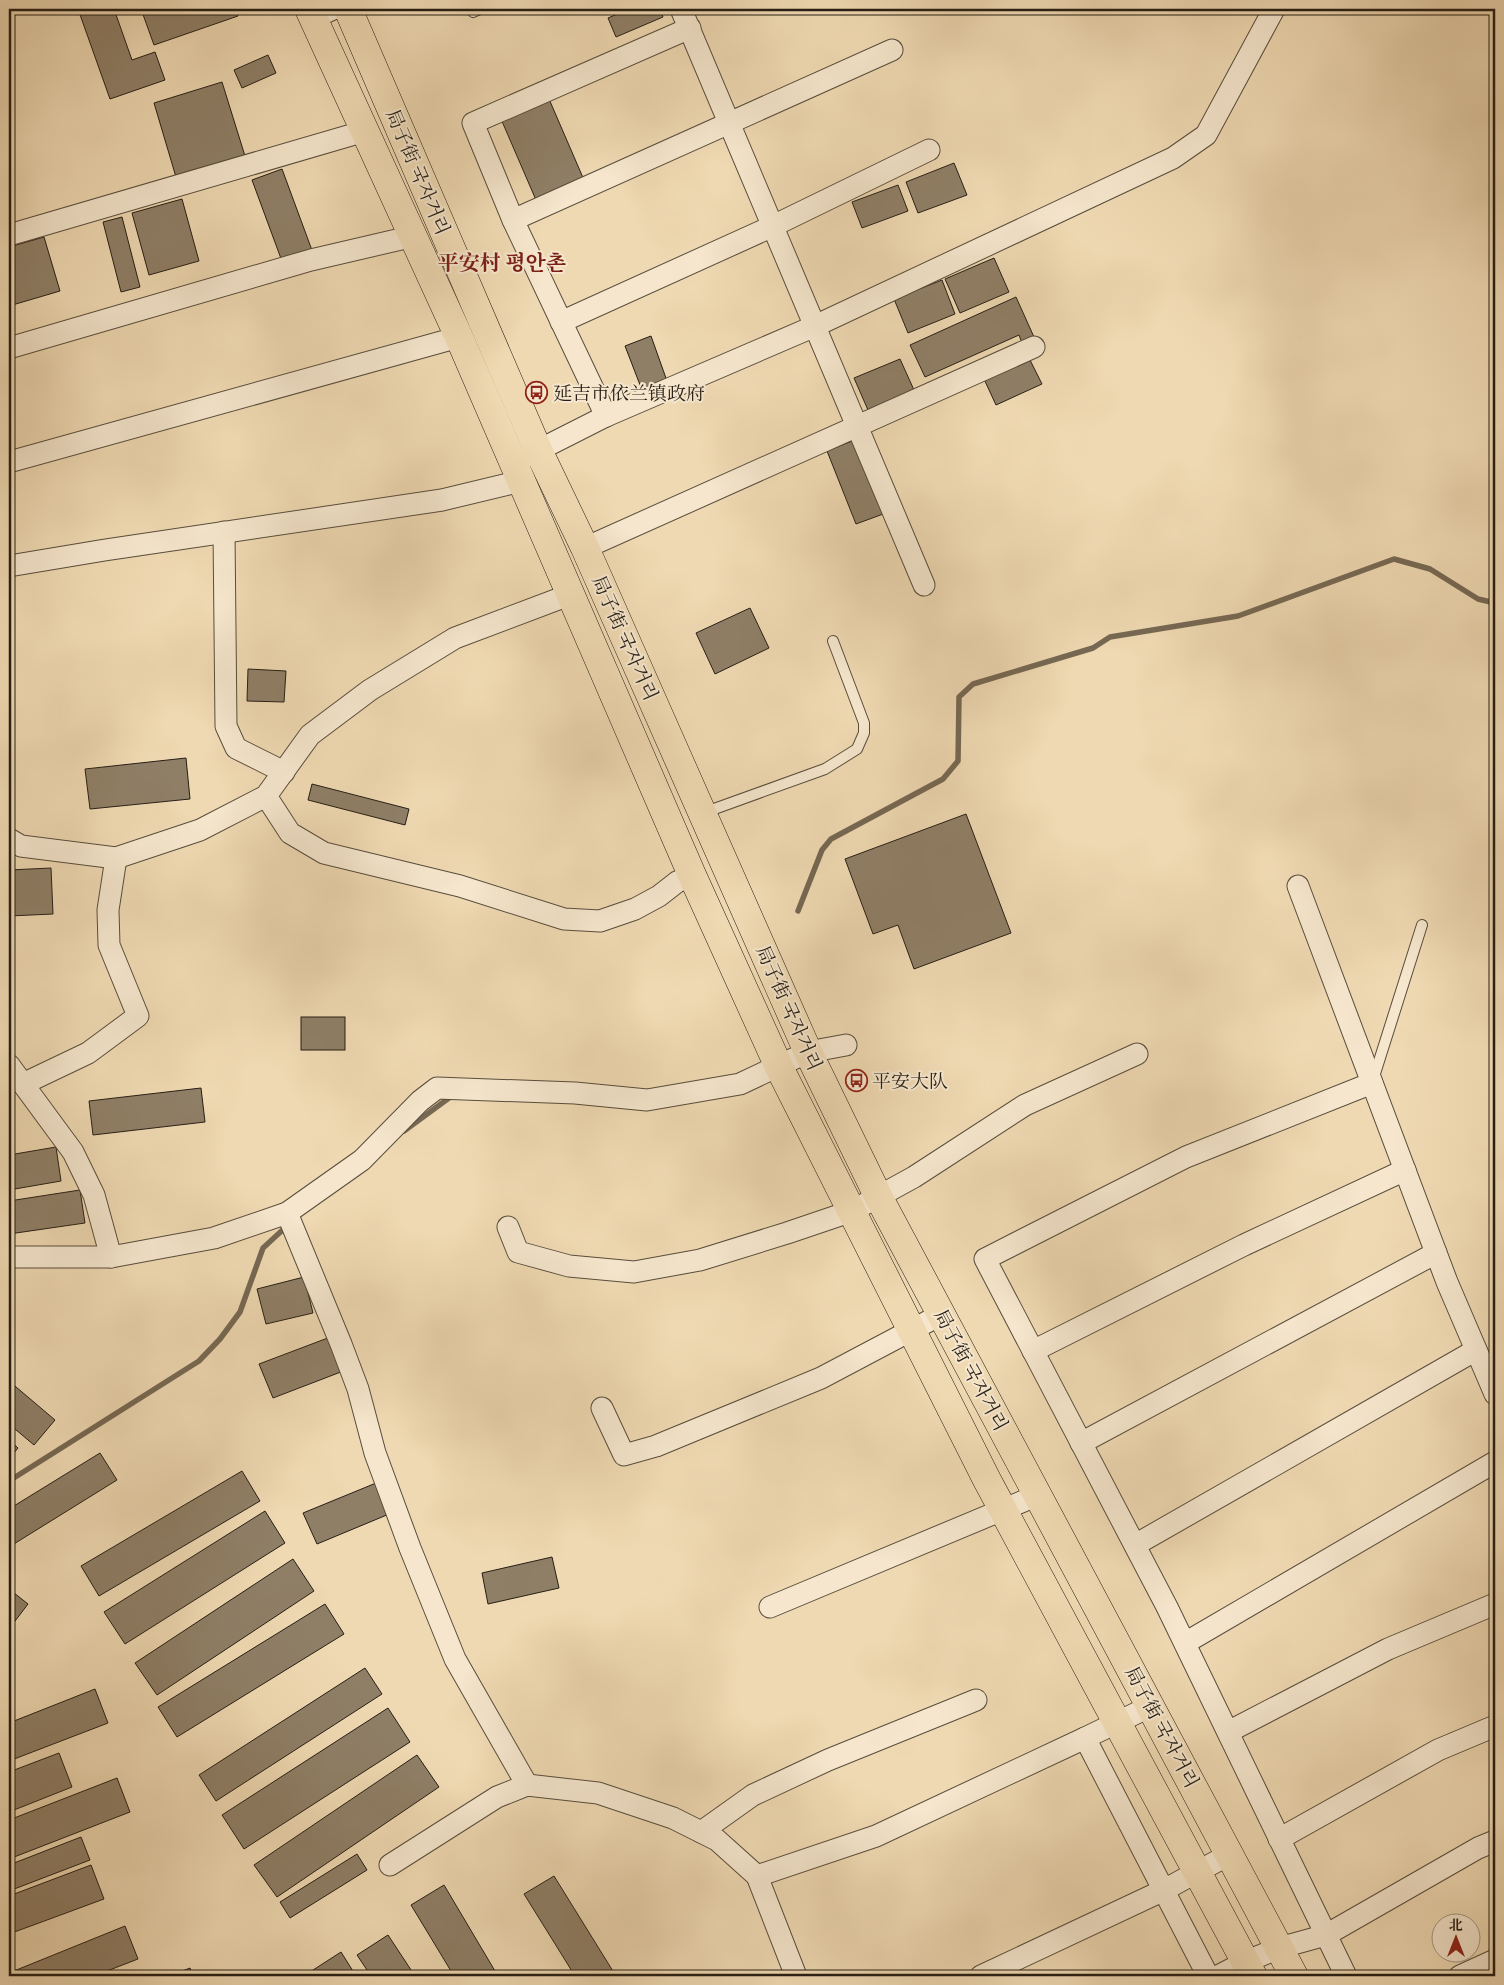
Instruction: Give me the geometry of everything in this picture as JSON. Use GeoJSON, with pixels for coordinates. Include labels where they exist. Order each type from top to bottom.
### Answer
{"type":"FeatureCollection","features":[{"type":"Feature","properties":{"kind":"main road","name":"局子街 국자거리"},"geometry":{"type":"LineString","coordinates":[[347,9],[538,450],[585,548],[808,1052],[878,1196],[1294,1976]]}},
{"type":"Feature","properties":{"kind":"main road","name":"局子街 국자거리"},"geometry":{"type":"LineString","coordinates":[[312,16],[460,337],[569,595],[692,875],[779,1066],[1003,1510],[1249,1969]]}},
{"type":"Feature","properties":{"kind":"street"},"geometry":{"type":"LineString","coordinates":[[681,9],[924,585]]}},
{"type":"Feature","properties":{"kind":"street"},"geometry":{"type":"LineString","coordinates":[[9,566],[442,500],[517,472],[538,450],[606,416],[815,326],[1173,158],[1206,134],[1274,9]]}},
{"type":"Feature","properties":{"kind":"street"},"geometry":{"type":"LineString","coordinates":[[606,416],[513,220],[473,123],[690,28]]}},
{"type":"Feature","properties":{"kind":"street"},"geometry":{"type":"LineString","coordinates":[[513,220],[892,50]]}},
{"type":"Feature","properties":{"kind":"street"},"geometry":{"type":"LineString","coordinates":[[9,235],[365,131]]}},
{"type":"Feature","properties":{"kind":"street"},"geometry":{"type":"LineString","coordinates":[[561,322],[773,226],[929,150]]}},
{"type":"Feature","properties":{"kind":"street"},"geometry":{"type":"LineString","coordinates":[[9,348],[311,260],[414,236]]}},
{"type":"Feature","properties":{"kind":"street"},"geometry":{"type":"LineString","coordinates":[[9,462],[460,337]]}},
{"type":"Feature","properties":{"kind":"street"},"geometry":{"type":"LineString","coordinates":[[585,548],[1034,347]]}},
{"type":"Feature","properties":{"kind":"street"},"geometry":{"type":"LineString","coordinates":[[224,532],[226,726],[236,748],[284,772]]}},
{"type":"Feature","properties":{"kind":"street"},"geometry":{"type":"LineString","coordinates":[[9,839],[21,846],[116,858],[200,830],[266,796],[310,736],[370,690],[455,638],[569,595]]}},
{"type":"Feature","properties":{"kind":"street"},"geometry":{"type":"LineString","coordinates":[[266,796],[290,832],[324,853],[460,886],[564,919],[600,921],[635,909],[692,875]]}},
{"type":"Feature","properties":{"kind":"street"},"geometry":{"type":"LineString","coordinates":[[23,1084],[88,1053],[138,1016],[109,945],[108,910],[116,858]]}},
{"type":"Feature","properties":{"kind":"street"},"geometry":{"type":"LineString","coordinates":[[1298,886],[1436,1253],[1495,1394]]}},
{"type":"Feature","properties":{"kind":"street"},"geometry":{"type":"LineString","coordinates":[[9,1257],[111,1257],[214,1238],[291,1221],[362,1160],[420,1101],[437,1088],[575,1094],[647,1100],[740,1084],[808,1052],[846,1045]]}},
{"type":"Feature","properties":{"kind":"street"},"geometry":{"type":"LineString","coordinates":[[508,1227],[518,1252],[569,1266],[634,1272],[700,1260],[852,1211],[914,1177],[1025,1106],[1137,1054]]}},
{"type":"Feature","properties":{"kind":"street"},"geometry":{"type":"LineString","coordinates":[[9,1065],[74,1152],[94,1196],[111,1257]]}},
{"type":"Feature","properties":{"kind":"street"},"geometry":{"type":"LineString","coordinates":[[1346,1976],[1185,1643],[985,1258],[1186,1156],[1372,1083]]}},
{"type":"Feature","properties":{"kind":"street"},"geometry":{"type":"LineString","coordinates":[[1033,1351],[1244,1245],[1405,1170]]}},
{"type":"Feature","properties":{"kind":"street"},"geometry":{"type":"LineString","coordinates":[[291,1221],[358,1389],[376,1453],[400,1522],[455,1659],[527,1785]]}},
{"type":"Feature","properties":{"kind":"street"},"geometry":{"type":"LineString","coordinates":[[1081,1443],[1436,1253]]}},
{"type":"Feature","properties":{"kind":"street"},"geometry":{"type":"LineString","coordinates":[[602,1408],[624,1455],[656,1446],[822,1378],[942,1314]]}},
{"type":"Feature","properties":{"kind":"street"},"geometry":{"type":"LineString","coordinates":[[1135,1545],[1476,1350]]}},
{"type":"Feature","properties":{"kind":"street"},"geometry":{"type":"LineString","coordinates":[[1185,1643],[1495,1462]]}},
{"type":"Feature","properties":{"kind":"street"},"geometry":{"type":"LineString","coordinates":[[770,1607],[1038,1495]]}},
{"type":"Feature","properties":{"kind":"street"},"geometry":{"type":"LineString","coordinates":[[1228,1732],[1388,1649],[1495,1604]]}},
{"type":"Feature","properties":{"kind":"street"},"geometry":{"type":"LineString","coordinates":[[701,1832],[753,1795],[828,1760],[976,1700]]}},
{"type":"Feature","properties":{"kind":"street"},"geometry":{"type":"LineString","coordinates":[[757,1876],[876,1836],[1118,1724],[1151,1706]]}},
{"type":"Feature","properties":{"kind":"street"},"geometry":{"type":"LineString","coordinates":[[1280,1839],[1438,1750],[1495,1726]]}},
{"type":"Feature","properties":{"kind":"street"},"geometry":{"type":"LineString","coordinates":[[1085,1738],[1208,1976]]}},
{"type":"Feature","properties":{"kind":"street"},"geometry":{"type":"LineString","coordinates":[[390,1865],[497,1797],[527,1785],[598,1793],[673,1818],[717,1840],[757,1876],[796,1976]]}},
{"type":"Feature","properties":{"kind":"street"},"geometry":{"type":"LineString","coordinates":[[1218,1976],[1249,1969],[1279,1948],[1326,1935],[1478,1848],[1495,1841]]}},
{"type":"Feature","properties":{"kind":"street"},"geometry":{"type":"LineString","coordinates":[[981,1976],[1164,1890],[1230,1854]]}},
{"type":"Feature","properties":{"kind":"street"},"geometry":{"type":"LineString","coordinates":[[1460,1976],[1495,1960]]}},
{"type":"Feature","properties":{"kind":"lane"},"geometry":{"type":"LineString","coordinates":[[312,16],[347,9]]}},
{"type":"Feature","properties":{"kind":"lane"},"geometry":{"type":"LineString","coordinates":[[471,9],[473,12],[480,9]]}},
{"type":"Feature","properties":{"kind":"lane"},"geometry":{"type":"LineString","coordinates":[[702,813],[825,769],[857,749],[864,733],[864,723],[833,641]]}},
{"type":"Feature","properties":{"kind":"lane"},"geometry":{"type":"LineString","coordinates":[[1372,1083],[1422,925]]}},
{"type":"Feature","properties":{"kind":"building"},"geometry":{"type":"Polygon","coordinates":[[[78,9],[114,9],[132,60],[155,52],[165,80],[110,99],[78,9]]]}},
{"type":"Feature","properties":{"kind":"building"},"geometry":{"type":"Polygon","coordinates":[[[141,9],[235,9],[238,16],[154,45],[141,9]]]}},
{"type":"Feature","properties":{"kind":"building"},"geometry":{"type":"Polygon","coordinates":[[[629,9],[660,9],[663,17],[616,37],[608,18],[629,9]]]}},
{"type":"Feature","properties":{"kind":"building"},"geometry":{"type":"Polygon","coordinates":[[[268,55],[276,73],[242,88],[234,70],[268,55]]]}},
{"type":"Feature","properties":{"kind":"building"},"geometry":{"type":"Polygon","coordinates":[[[222,82],[245,156],[176,177],[154,103],[222,82]]]}},
{"type":"Feature","properties":{"kind":"building"},"geometry":{"type":"Polygon","coordinates":[[[549,99],[584,180],[536,200],[501,119],[549,99]]]}},
{"type":"Feature","properties":{"kind":"building"},"geometry":{"type":"Polygon","coordinates":[[[954,163],[967,195],[918,213],[906,182],[954,163]]]}},
{"type":"Feature","properties":{"kind":"building"},"geometry":{"type":"Polygon","coordinates":[[[282,169],[313,253],[283,264],[252,180],[282,169]]]}},
{"type":"Feature","properties":{"kind":"building"},"geometry":{"type":"Polygon","coordinates":[[[898,185],[908,211],[862,228],[852,202],[898,185]]]}},
{"type":"Feature","properties":{"kind":"building"},"geometry":{"type":"Polygon","coordinates":[[[182,199],[199,261],[149,275],[132,213],[182,199]]]}},
{"type":"Feature","properties":{"kind":"building"},"geometry":{"type":"Polygon","coordinates":[[[122,217],[140,287],[121,292],[103,222],[122,217]]]}},
{"type":"Feature","properties":{"kind":"building"},"geometry":{"type":"Polygon","coordinates":[[[44,237],[60,291],[9,306],[9,247],[44,237]]]}},
{"type":"Feature","properties":{"kind":"building"},"geometry":{"type":"Polygon","coordinates":[[[994,258],[1009,292],[960,313],[945,279],[994,258]]]}},
{"type":"Feature","properties":{"kind":"building"},"geometry":{"type":"Polygon","coordinates":[[[942,280],[955,314],[908,333],[894,299],[942,280]]]}},
{"type":"Feature","properties":{"kind":"building"},"geometry":{"type":"Polygon","coordinates":[[[1016,297],[1034,337],[1022,343],[1019,335],[925,377],[910,345],[1016,297]]]}},
{"type":"Feature","properties":{"kind":"building"},"geometry":{"type":"Polygon","coordinates":[[[651,336],[667,381],[642,390],[625,346],[651,336]]]}},
{"type":"Feature","properties":{"kind":"building"},"geometry":{"type":"Polygon","coordinates":[[[1029,358],[1042,384],[996,405],[984,379],[1029,358]]]}},
{"type":"Feature","properties":{"kind":"building"},"geometry":{"type":"Polygon","coordinates":[[[900,359],[914,390],[868,410],[854,378],[900,359]]]}},
{"type":"Feature","properties":{"kind":"building"},"geometry":{"type":"Polygon","coordinates":[[[857,439],[886,513],[856,524],[827,451],[857,439]]]}},
{"type":"Feature","properties":{"kind":"building"},"geometry":{"type":"Polygon","coordinates":[[[750,608],[769,648],[715,674],[696,633],[750,608]]]}},
{"type":"Feature","properties":{"kind":"building"},"geometry":{"type":"Polygon","coordinates":[[[248,669],[286,671],[284,702],[247,701],[248,669]]]}},
{"type":"Feature","properties":{"kind":"building"},"geometry":{"type":"Polygon","coordinates":[[[186,758],[190,799],[90,809],[85,769],[186,758]]]}},
{"type":"Feature","properties":{"kind":"building"},"geometry":{"type":"Polygon","coordinates":[[[312,784],[409,809],[405,825],[308,800],[312,784]]]}},
{"type":"Feature","properties":{"kind":"building"},"geometry":{"type":"Polygon","coordinates":[[[966,814],[1011,933],[914,969],[898,925],[873,934],[845,859],[966,814]]]}},
{"type":"Feature","properties":{"kind":"building"},"geometry":{"type":"Polygon","coordinates":[[[51,868],[53,914],[9,916],[9,870],[51,868]]]}},
{"type":"Feature","properties":{"kind":"building"},"geometry":{"type":"Polygon","coordinates":[[[301,1017],[345,1017],[345,1050],[301,1050],[301,1017]]]}},
{"type":"Feature","properties":{"kind":"building"},"geometry":{"type":"Polygon","coordinates":[[[201,1088],[205,1122],[93,1135],[89,1101],[201,1088]]]}},
{"type":"Feature","properties":{"kind":"building"},"geometry":{"type":"Polygon","coordinates":[[[56,1147],[61,1181],[9,1190],[9,1155],[56,1147]]]}},
{"type":"Feature","properties":{"kind":"building"},"geometry":{"type":"Polygon","coordinates":[[[80,1190],[85,1223],[9,1234],[9,1201],[80,1190]]]}},
{"type":"Feature","properties":{"kind":"building"},"geometry":{"type":"Polygon","coordinates":[[[304,1277],[313,1313],[266,1324],[257,1289],[304,1277]]]}},
{"type":"Feature","properties":{"kind":"building"},"geometry":{"type":"Polygon","coordinates":[[[333,1336],[346,1370],[273,1398],[259,1364],[333,1336]]]}},
{"type":"Feature","properties":{"kind":"building"},"geometry":{"type":"Polygon","coordinates":[[[9,1381],[55,1420],[34,1445],[9,1424],[9,1381]]]}},
{"type":"Feature","properties":{"kind":"building"},"geometry":{"type":"Polygon","coordinates":[[[9,1440],[18,1448],[9,1459],[9,1440]]]}},
{"type":"Feature","properties":{"kind":"building"},"geometry":{"type":"Polygon","coordinates":[[[100,1453],[117,1480],[9,1547],[9,1509],[100,1453]]]}},
{"type":"Feature","properties":{"kind":"building"},"geometry":{"type":"Polygon","coordinates":[[[242,1471],[260,1501],[99,1596],[81,1566],[242,1471]]]}},
{"type":"Feature","properties":{"kind":"building"},"geometry":{"type":"Polygon","coordinates":[[[381,1481],[394,1512],[317,1544],[303,1513],[381,1481]]]}},
{"type":"Feature","properties":{"kind":"building"},"geometry":{"type":"Polygon","coordinates":[[[265,1511],[285,1543],[125,1644],[104,1612],[265,1511]]]}},
{"type":"Feature","properties":{"kind":"building"},"geometry":{"type":"Polygon","coordinates":[[[552,1557],[559,1588],[488,1604],[482,1573],[552,1557]]]}},
{"type":"Feature","properties":{"kind":"building"},"geometry":{"type":"Polygon","coordinates":[[[293,1559],[314,1591],[157,1695],[135,1663],[293,1559]]]}},
{"type":"Feature","properties":{"kind":"building"},"geometry":{"type":"Polygon","coordinates":[[[9,1589],[28,1604],[9,1629],[9,1589]]]}},
{"type":"Feature","properties":{"kind":"building"},"geometry":{"type":"Polygon","coordinates":[[[325,1604],[344,1634],[177,1737],[158,1707],[325,1604]]]}},
{"type":"Feature","properties":{"kind":"building"},"geometry":{"type":"Polygon","coordinates":[[[365,1668],[382,1694],[216,1801],[199,1775],[365,1668]]]}},
{"type":"Feature","properties":{"kind":"building"},"geometry":{"type":"Polygon","coordinates":[[[95,1689],[108,1723],[9,1761],[9,1723],[95,1689]]]}},
{"type":"Feature","properties":{"kind":"building"},"geometry":{"type":"Polygon","coordinates":[[[388,1708],[410,1742],[244,1849],[222,1815],[388,1708]]]}},
{"type":"Feature","properties":{"kind":"building"},"geometry":{"type":"Polygon","coordinates":[[[59,1753],[72,1787],[9,1812],[9,1772],[59,1753]]]}},
{"type":"Feature","properties":{"kind":"building"},"geometry":{"type":"Polygon","coordinates":[[[417,1755],[439,1787],[277,1897],[254,1865],[417,1755]]]}},
{"type":"Feature","properties":{"kind":"building"},"geometry":{"type":"Polygon","coordinates":[[[117,1778],[130,1812],[9,1859],[9,1820],[117,1778]]]}},
{"type":"Feature","properties":{"kind":"building"},"geometry":{"type":"Polygon","coordinates":[[[81,1837],[90,1860],[9,1891],[9,1865],[81,1837]]]}},
{"type":"Feature","properties":{"kind":"building"},"geometry":{"type":"Polygon","coordinates":[[[357,1854],[367,1870],[290,1918],[280,1902],[357,1854]]]}},
{"type":"Feature","properties":{"kind":"building"},"geometry":{"type":"Polygon","coordinates":[[[91,1865],[104,1899],[9,1934],[9,1896],[91,1865]]]}},
{"type":"Feature","properties":{"kind":"building"},"geometry":{"type":"Polygon","coordinates":[[[554,1876],[616,1976],[575,1976],[524,1894],[554,1876]]]}},
{"type":"Feature","properties":{"kind":"building"},"geometry":{"type":"Polygon","coordinates":[[[444,1885],[498,1976],[454,1976],[411,1905],[444,1885]]]}},
{"type":"Feature","properties":{"kind":"building"},"geometry":{"type":"Polygon","coordinates":[[[125,1926],[138,1959],[94,1976],[9,1976],[9,1973],[125,1926]]]}},
{"type":"Feature","properties":{"kind":"building"},"geometry":{"type":"Polygon","coordinates":[[[388,1935],[415,1976],[371,1976],[357,1955],[388,1935]]]}},
{"type":"Feature","properties":{"kind":"building"},"geometry":{"type":"Polygon","coordinates":[[[341,1952],[356,1976],[313,1976],[310,1972],[341,1952]]]}},
{"type":"Feature","properties":{"kind":"building"},"geometry":{"type":"Polygon","coordinates":[[[190,1968],[193,1976],[170,1976],[190,1968]]]}},
{"type":"Feature","properties":{"kind":"waterway"},"geometry":{"type":"LineString","coordinates":[[798,911],[822,850],[831,839],[943,779],[958,761],[959,697],[973,684],[1093,648],[1110,637],[1238,616],[1394,559],[1430,569],[1478,599],[1495,603]]}},
{"type":"Feature","properties":{"kind":"waterway"},"geometry":{"type":"LineString","coordinates":[[404,1131],[453,1095]]}},
{"type":"Feature","properties":{"kind":"waterway"},"geometry":{"type":"LineString","coordinates":[[9,1481],[199,1361],[220,1339],[240,1312],[263,1248],[288,1225]]}},
{"type":"Feature","properties":{"kind":"place","name":"延吉市依兰镇政府"},"geometry":{"type":"Point","coordinates":[537,393]}},
{"type":"Feature","properties":{"kind":"place","name":"平安大队"},"geometry":{"type":"Point","coordinates":[856,1081]}},
{"type":"Feature","properties":{"kind":"district","name":"平安村 평안촌"},"geometry":{"type":"Point","coordinates":[502,263]}}]}
